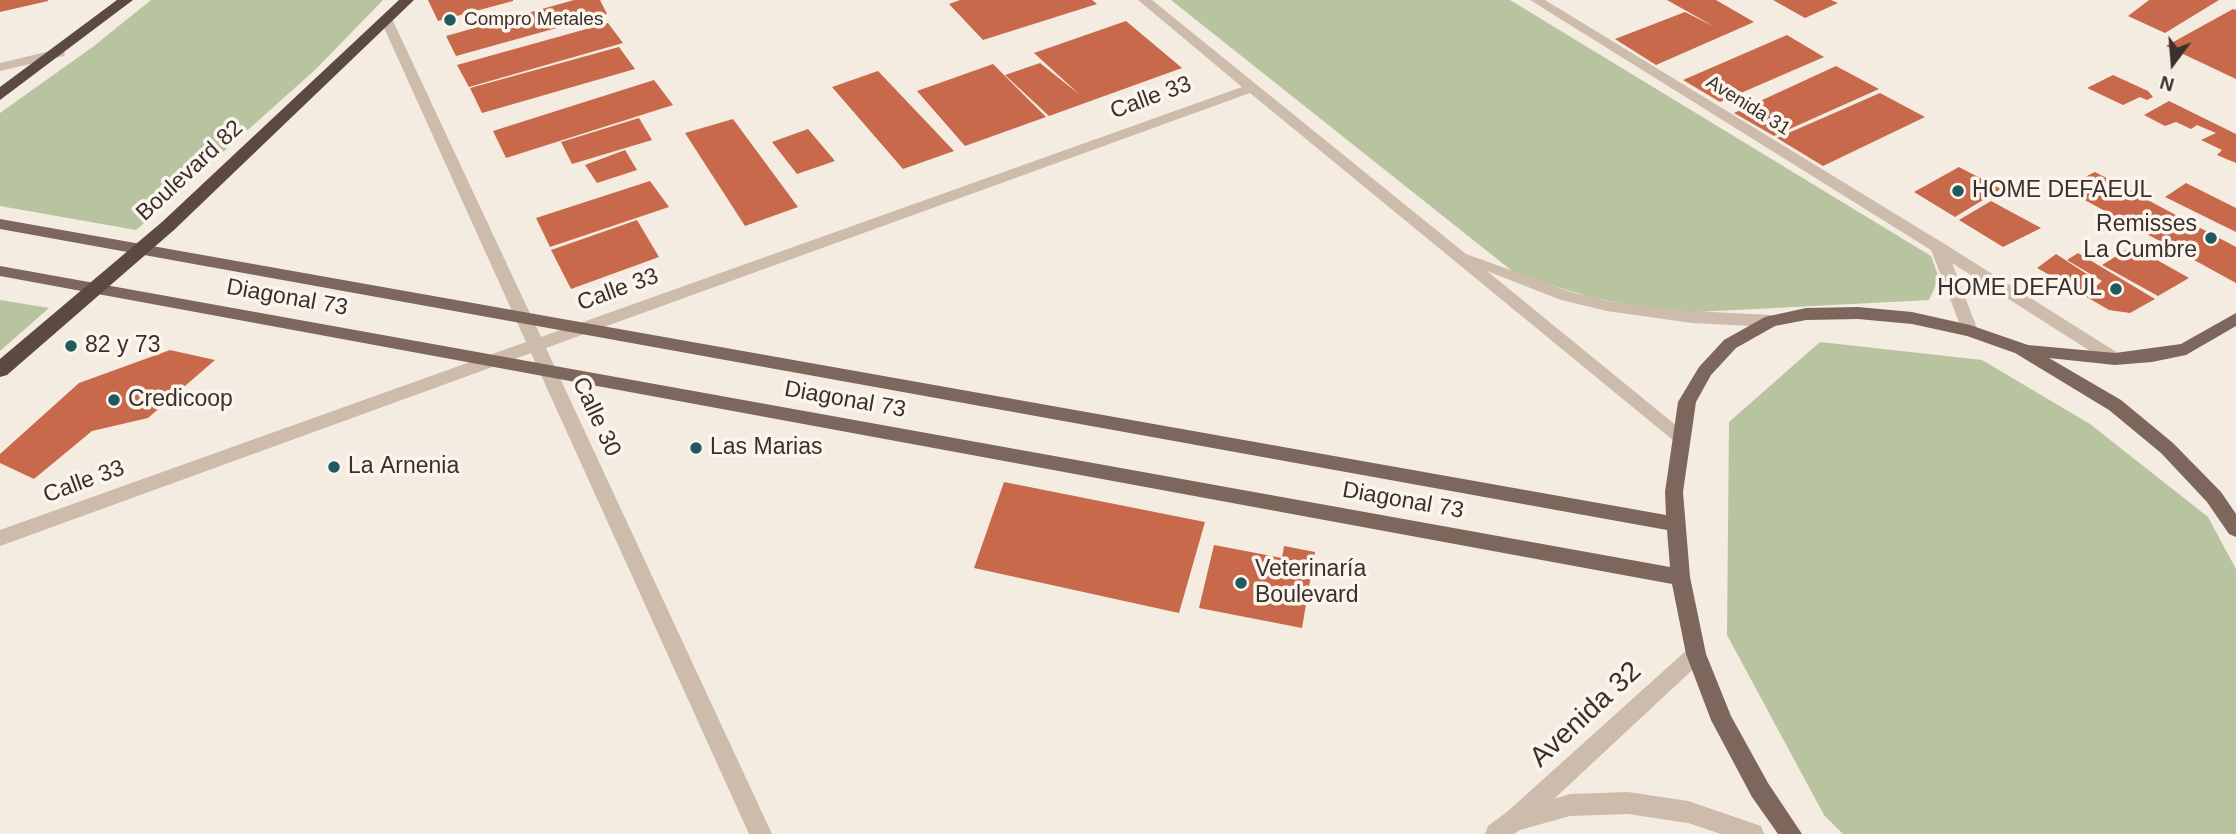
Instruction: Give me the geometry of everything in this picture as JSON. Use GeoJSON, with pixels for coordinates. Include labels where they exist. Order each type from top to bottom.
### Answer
{"type":"FeatureCollection","features":[{"type":"Feature","properties":{"kind":"highway"},"geometry":{"type":"LineString","coordinates":[[0,95],[126,0]]}},
{"type":"Feature","properties":{"kind":"highway","name":"Boulevard 82"},"geometry":{"type":"LineString","coordinates":[[0,370],[140,250],[407,0]]}},
{"type":"Feature","properties":{"kind":"main road","name":"Diagonal 73"},"geometry":{"type":"LineString","coordinates":[[0,224],[1675,524]]}},
{"type":"Feature","properties":{"kind":"main road","name":"Diagonal 73"},"geometry":{"type":"LineString","coordinates":[[0,271],[1681,577]]}},
{"type":"Feature","properties":{"kind":"main road"},"geometry":{"type":"LineString","coordinates":[[1791,834],[1760,790],[1722,720],[1696,654],[1681,577],[1674,492],[1687,402],[1705,371],[1730,345],[1771,321],[1806,314],[1858,313],[1912,318],[1970,331],[2021,349],[2115,405],[2168,448],[2214,497],[2236,528]]}},
{"type":"Feature","properties":{"kind":"main road"},"geometry":{"type":"LineString","coordinates":[[2021,349],[2115,359],[2152,356],[2186,349],[2236,319]]}},
{"type":"Feature","properties":{"kind":"street"},"geometry":{"type":"LineString","coordinates":[[1144,0],[1680,436]]}},
{"type":"Feature","properties":{"kind":"street","name":"Avenida 31"},"geometry":{"type":"LineString","coordinates":[[1536,0],[2115,359]]}},
{"type":"Feature","properties":{"kind":"street","name":"Calle 30"},"geometry":{"type":"LineString","coordinates":[[387,20],[761,834]]}},
{"type":"Feature","properties":{"kind":"street"},"geometry":{"type":"LineString","coordinates":[[0,67],[59,52]]}},
{"type":"Feature","properties":{"kind":"street","name":"Calle 33"},"geometry":{"type":"LineString","coordinates":[[0,538],[1252,88]]}},
{"type":"Feature","properties":{"kind":"street"},"geometry":{"type":"LineString","coordinates":[[1938,247],[1970,331]]}},
{"type":"Feature","properties":{"kind":"street"},"geometry":{"type":"LineString","coordinates":[[1449,249],[1519,279],[1567,296],[1608,306],[1692,317],[1771,321]]}},
{"type":"Feature","properties":{"kind":"street","name":"Avenida 32"},"geometry":{"type":"LineString","coordinates":[[1496,834],[1517,820],[1696,654]]}},
{"type":"Feature","properties":{"kind":"street","name":"Avenida 32"},"geometry":{"type":"LineString","coordinates":[[1517,820],[1570,806],[1628,803],[1688,812],[1753,834]]}},
{"type":"Feature","properties":{"kind":"green space"},"geometry":{"type":"Polygon","coordinates":[[[151,0],[383,0],[316,69],[136,230],[0,206],[0,113],[94,46],[151,0]]]}},
{"type":"Feature","properties":{"kind":"green space"},"geometry":{"type":"Polygon","coordinates":[[[1171,0],[1510,0],[1931,256],[1939,278],[1929,300],[1678,313],[1593,298],[1516,274],[1171,0]]]}},
{"type":"Feature","properties":{"kind":"green space"},"geometry":{"type":"Polygon","coordinates":[[[0,300],[49,308],[0,351],[0,300]]]}},
{"type":"Feature","properties":{"kind":"green space"},"geometry":{"type":"Polygon","coordinates":[[[1820,342],[1982,360],[2090,424],[2208,517],[2236,569],[2236,834],[1843,834],[1824,815],[1727,635],[1729,422],[1820,342]]]}},
{"type":"Feature","properties":{"kind":"building"},"geometry":{"type":"Polygon","coordinates":[[[0,0],[48,0],[48,1],[0,12],[0,0]]]}},
{"type":"Feature","properties":{"kind":"building"},"geometry":{"type":"Polygon","coordinates":[[[428,0],[513,0],[513,1],[438,21],[428,0]]]}},
{"type":"Feature","properties":{"kind":"building"},"geometry":{"type":"Polygon","coordinates":[[[574,0],[600,0],[607,14],[456,56],[446,36],[574,0]]]}},
{"type":"Feature","properties":{"kind":"building"},"geometry":{"type":"Polygon","coordinates":[[[960,0],[1092,0],[1097,4],[983,40],[949,4],[960,0]]]}},
{"type":"Feature","properties":{"kind":"building"},"geometry":{"type":"Polygon","coordinates":[[[1667,0],[1716,0],[1754,22],[1656,65],[1615,39],[1685,12],[1715,27],[1667,0]]]}},
{"type":"Feature","properties":{"kind":"building"},"geometry":{"type":"Polygon","coordinates":[[[1773,0],[1831,0],[1838,3],[1805,18],[1773,0]]]}},
{"type":"Feature","properties":{"kind":"building"},"geometry":{"type":"Polygon","coordinates":[[[2149,0],[2219,0],[2165,33],[2128,16],[2149,0]]]}},
{"type":"Feature","properties":{"kind":"building"},"geometry":{"type":"Polygon","coordinates":[[[2233,9],[2236,10],[2236,79],[2166,46],[2233,9]]]}},
{"type":"Feature","properties":{"kind":"building"},"geometry":{"type":"Polygon","coordinates":[[[1126,21],[1182,68],[1049,116],[1005,75],[1040,63],[1080,95],[1034,53],[1126,21]]]}},
{"type":"Feature","properties":{"kind":"building"},"geometry":{"type":"Polygon","coordinates":[[[608,23],[623,43],[469,87],[457,65],[608,23]]]}},
{"type":"Feature","properties":{"kind":"building"},"geometry":{"type":"Polygon","coordinates":[[[1787,35],[1824,57],[1720,102],[1683,80],[1787,35]]]}},
{"type":"Feature","properties":{"kind":"building"},"geometry":{"type":"Polygon","coordinates":[[[619,47],[635,69],[482,113],[470,88],[619,47]]]}},
{"type":"Feature","properties":{"kind":"building"},"geometry":{"type":"Polygon","coordinates":[[[993,64],[1046,117],[965,146],[917,91],[993,64]]]}},
{"type":"Feature","properties":{"kind":"building"},"geometry":{"type":"Polygon","coordinates":[[[1836,66],[1879,89],[1774,136],[1734,113],[1836,66]]]}},
{"type":"Feature","properties":{"kind":"building"},"geometry":{"type":"Polygon","coordinates":[[[878,71],[954,151],[903,169],[832,87],[878,71]]]}},
{"type":"Feature","properties":{"kind":"building"},"geometry":{"type":"Polygon","coordinates":[[[2113,75],[2148,91],[2153,97],[2147,100],[2140,97],[2123,105],[2087,88],[2113,75]]]}},
{"type":"Feature","properties":{"kind":"building"},"geometry":{"type":"Polygon","coordinates":[[[654,80],[673,105],[506,158],[493,131],[654,80]]]}},
{"type":"Feature","properties":{"kind":"building"},"geometry":{"type":"Polygon","coordinates":[[[1880,93],[1925,117],[1823,166],[1777,138],[1880,93]]]}},
{"type":"Feature","properties":{"kind":"building","name":"HOME DEFAEUL"},"geometry":{"type":"Polygon","coordinates":[[[2169,101],[2236,134],[2236,163],[2217,155],[2222,150],[2201,140],[2216,133],[2197,125],[2191,129],[2176,122],[2165,126],[2144,115],[2169,101]]]}},
{"type":"Feature","properties":{"kind":"building"},"geometry":{"type":"Polygon","coordinates":[[[639,118],[652,140],[572,164],[561,142],[639,118]]]}},
{"type":"Feature","properties":{"kind":"building"},"geometry":{"type":"Polygon","coordinates":[[[733,119],[798,207],[745,226],[685,133],[733,119]]]}},
{"type":"Feature","properties":{"kind":"building"},"geometry":{"type":"Polygon","coordinates":[[[808,129],[835,161],[797,174],[772,142],[808,129]]]}},
{"type":"Feature","properties":{"kind":"building"},"geometry":{"type":"Polygon","coordinates":[[[625,150],[637,170],[597,183],[585,165],[625,150]]]}},
{"type":"Feature","properties":{"kind":"building","name":"HOME DEFAEUL"},"geometry":{"type":"Polygon","coordinates":[[[1959,167],[2001,189],[1955,217],[1914,192],[1959,167]]]}},
{"type":"Feature","properties":{"kind":"building"},"geometry":{"type":"Polygon","coordinates":[[[2095,172],[2236,247],[2236,283],[2063,188],[2095,172]]]}},
{"type":"Feature","properties":{"kind":"building"},"geometry":{"type":"Polygon","coordinates":[[[650,181],[669,207],[550,247],[536,218],[650,181]]]}},
{"type":"Feature","properties":{"kind":"building"},"geometry":{"type":"Polygon","coordinates":[[[2186,183],[2236,208],[2236,232],[2165,197],[2186,183]]]}},
{"type":"Feature","properties":{"kind":"building","name":"HOME DEFAEUL"},"geometry":{"type":"Polygon","coordinates":[[[1991,201],[2041,228],[2003,247],[1959,220],[1991,201]]]}},
{"type":"Feature","properties":{"kind":"building"},"geometry":{"type":"Polygon","coordinates":[[[637,220],[659,257],[571,289],[551,250],[637,220]]]}},
{"type":"Feature","properties":{"kind":"building","name":"HOME DEFAEUL"},"geometry":{"type":"Polygon","coordinates":[[[2132,246],[2189,278],[2158,296],[2102,265],[2132,246]]]}},
{"type":"Feature","properties":{"kind":"building","name":"HOME DEFAUL"},"geometry":{"type":"Polygon","coordinates":[[[2078,253],[2155,299],[2130,313],[2109,310],[2085,296],[2102,281],[2067,260],[2078,253]]]}},
{"type":"Feature","properties":{"kind":"building","name":"HOME DEFAEUL"},"geometry":{"type":"Polygon","coordinates":[[[2056,254],[2096,280],[2082,293],[2037,268],[2056,254]]]}},
{"type":"Feature","properties":{"kind":"building","name":"Credicoop"},"geometry":{"type":"Polygon","coordinates":[[[170,350],[215,360],[148,418],[92,431],[34,479],[0,463],[0,454],[79,383],[170,350]]]}},
{"type":"Feature","properties":{"kind":"building"},"geometry":{"type":"Polygon","coordinates":[[[1004,482],[1205,522],[1179,613],[974,568],[1004,482]]]}},
{"type":"Feature","properties":{"kind":"building","name":"Veterinaría Boulevard"},"geometry":{"type":"Polygon","coordinates":[[[1214,545],[1282,558],[1284,546],[1315,552],[1302,628],[1199,608],[1214,545]]]}},
{"type":"Feature","properties":{"kind":"place","name":"Compro Metales"},"geometry":{"type":"Point","coordinates":[450,20]}},
{"type":"Feature","properties":{"kind":"place","name":"HOME DEFAEUL"},"geometry":{"type":"Point","coordinates":[1958,191]}},
{"type":"Feature","properties":{"kind":"place","name":"Remisses La Cumbre"},"geometry":{"type":"Point","coordinates":[2211,238]}},
{"type":"Feature","properties":{"kind":"place","name":"HOME DEFAUL"},"geometry":{"type":"Point","coordinates":[2116,289]}},
{"type":"Feature","properties":{"kind":"place","name":"82 y 73"},"geometry":{"type":"Point","coordinates":[71,346]}},
{"type":"Feature","properties":{"kind":"place","name":"Credicoop"},"geometry":{"type":"Point","coordinates":[114,400]}},
{"type":"Feature","properties":{"kind":"place","name":"Las Marias"},"geometry":{"type":"Point","coordinates":[696,448]}},
{"type":"Feature","properties":{"kind":"place","name":"La Arnenia"},"geometry":{"type":"Point","coordinates":[334,467]}},
{"type":"Feature","properties":{"kind":"place","name":"Veterinaría Boulevard"},"geometry":{"type":"Point","coordinates":[1241,583]}}]}
